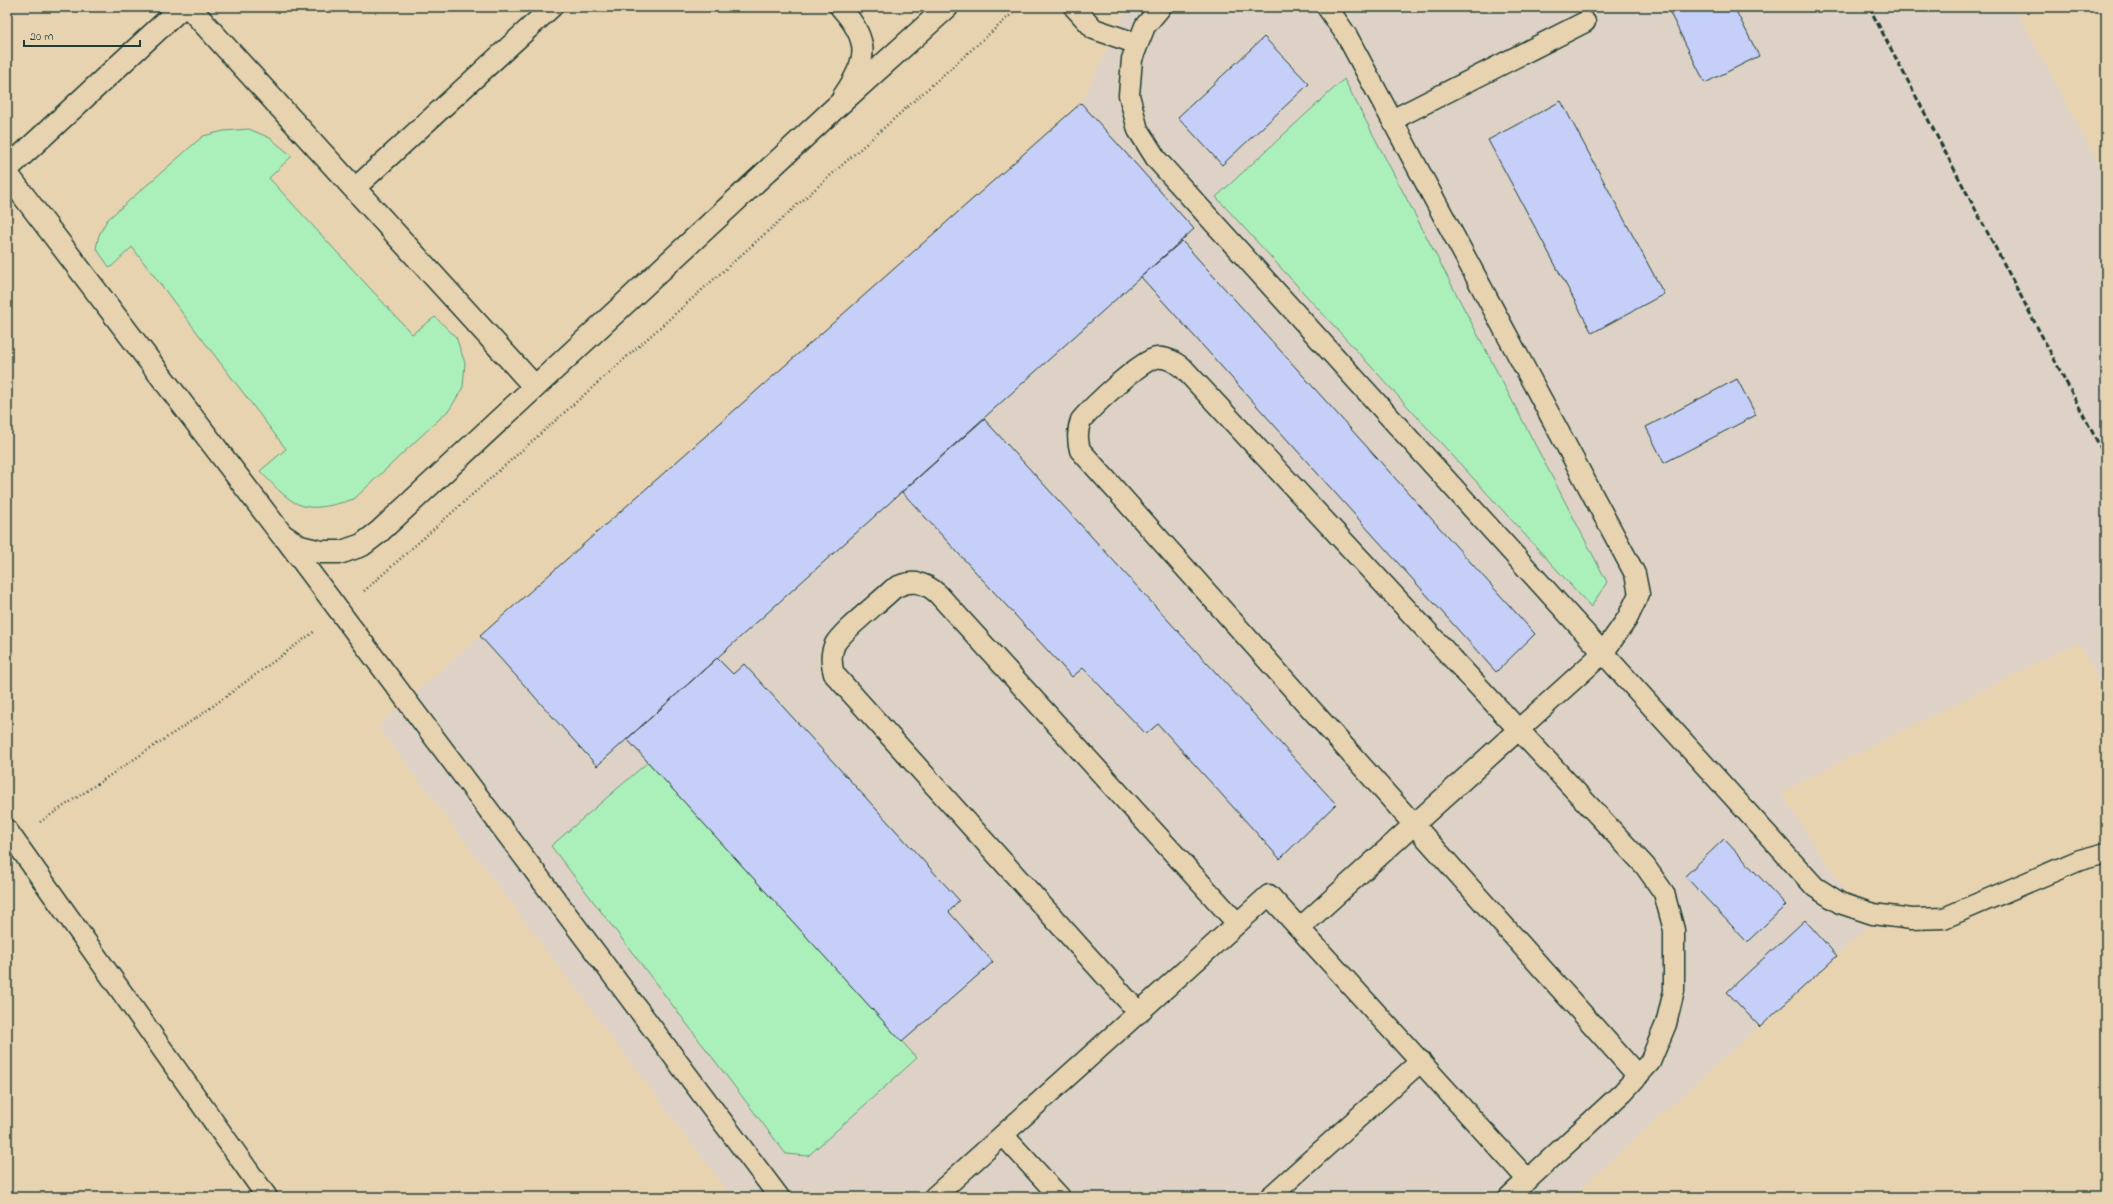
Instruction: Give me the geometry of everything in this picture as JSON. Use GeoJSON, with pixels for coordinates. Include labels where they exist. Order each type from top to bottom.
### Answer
{"type":"FeatureCollection","features":[{"type":"Feature","properties":{"kind":"street"},"geometry":{"type":"LineString","coordinates":[[7,169],[182,7]]}},
{"type":"Feature","properties":{"kind":"street"},"geometry":{"type":"LineString","coordinates":[[189,7],[536,387]]}},
{"type":"Feature","properties":{"kind":"street"},"geometry":{"type":"LineString","coordinates":[[7,174],[282,534],[300,547],[321,552],[342,552],[362,545],[380,532],[834,109],[947,7]]}},
{"type":"Feature","properties":{"kind":"lane"},"geometry":{"type":"LineString","coordinates":[[354,189],[552,7]]}},
{"type":"Feature","properties":{"kind":"lane"},"geometry":{"type":"LineString","coordinates":[[834,109],[860,68],[863,53],[860,37],[854,22],[840,7]]}},
{"type":"Feature","properties":{"kind":"lane"},"geometry":{"type":"LineString","coordinates":[[1074,7],[1094,29],[1138,44]]}},
{"type":"Feature","properties":{"kind":"lane"},"geometry":{"type":"LineString","coordinates":[[1161,7],[1145,26],[1132,59],[1129,95],[1138,130],[1157,160],[1815,887],[1840,902],[1873,914],[1912,919],[1944,918],[2080,860],[2106,853]]}},
{"type":"Feature","properties":{"kind":"lane"},"geometry":{"type":"LineString","coordinates":[[1300,928],[1603,653],[1627,619],[1639,594],[1635,574],[1348,36],[1327,7]]}},
{"type":"Feature","properties":{"kind":"lane"},"geometry":{"type":"LineString","coordinates":[[1392,120],[1585,22]]}},
{"type":"Feature","properties":{"kind":"lane"},"geometry":{"type":"LineString","coordinates":[[1509,1197],[1623,1092],[1638,1076],[1650,1062],[1666,1024],[1674,991],[1674,930],[1664,893],[1645,866],[1184,369],[1168,359],[1158,358],[1148,360],[1134,370],[1081,420],[1078,430],[1080,450],[1638,1076]]}},
{"type":"Feature","properties":{"kind":"lane"},"geometry":{"type":"LineString","coordinates":[[282,534],[779,1197]]}},
{"type":"Feature","properties":{"kind":"lane"},"geometry":{"type":"LineString","coordinates":[[1139,1012],[834,674],[831,664],[831,654],[838,640],[893,589],[902,584],[911,582],[930,587],[938,594],[1237,923]]}},
{"type":"Feature","properties":{"kind":"lane"},"geometry":{"type":"LineString","coordinates":[[7,830],[267,1197]]}},
{"type":"Feature","properties":{"kind":"lane"},"geometry":{"type":"LineString","coordinates":[[934,1197],[1269,895],[1528,1180]]}},
{"type":"Feature","properties":{"kind":"lane"},"geometry":{"type":"LineString","coordinates":[[1270,1197],[1421,1061]]}},
{"type":"Feature","properties":{"kind":"lane"},"geometry":{"type":"LineString","coordinates":[[1003,1135],[1060,1197]]}},
{"type":"Feature","properties":{"kind":"path"},"geometry":{"type":"LineString","coordinates":[[1012,7],[1015,11]]}},
{"type":"Feature","properties":{"kind":"shaded area"},"geometry":{"type":"Polygon","coordinates":[[[1127,7],[2015,7],[2106,177],[2106,694],[2078,642],[1781,792],[1868,927],[1571,1197],[732,1197],[378,726],[1081,103],[1127,7]]]}},
{"type":"Feature","properties":{"kind":"green space"},"geometry":{"type":"Polygon","coordinates":[[[1344,79],[1607,582],[1591,607],[1216,197],[1344,79]]]}},
{"type":"Feature","properties":{"kind":"green space"},"geometry":{"type":"Polygon","coordinates":[[[249,129],[270,138],[292,156],[269,178],[412,334],[435,317],[456,337],[465,363],[463,387],[450,409],[354,499],[337,504],[322,507],[301,505],[292,501],[272,484],[260,471],[286,449],[132,247],[110,268],[96,248],[99,235],[107,220],[203,136],[224,131],[249,129]]]}},
{"type":"Feature","properties":{"kind":"green space"},"geometry":{"type":"Polygon","coordinates":[[[648,762],[917,1058],[808,1156],[786,1154],[551,846],[648,762]]]}},
{"type":"Feature","properties":{"kind":"building"},"geometry":{"type":"Polygon","coordinates":[[[1667,7],[1734,7],[1759,56],[1705,83],[1667,7]]]}},
{"type":"Feature","properties":{"kind":"building"},"geometry":{"type":"Polygon","coordinates":[[[1264,37],[1309,84],[1222,165],[1178,117],[1264,37]]]}},
{"type":"Feature","properties":{"kind":"building"},"geometry":{"type":"Polygon","coordinates":[[[1561,101],[1664,294],[1592,333],[1488,140],[1561,101]]]}},
{"type":"Feature","properties":{"kind":"building"},"geometry":{"type":"Polygon","coordinates":[[[1081,103],[1194,229],[597,766],[480,636],[1081,103]]]}},
{"type":"Feature","properties":{"kind":"building"},"geometry":{"type":"Polygon","coordinates":[[[1182,241],[1535,634],[1496,672],[1141,277],[1182,241]]]}},
{"type":"Feature","properties":{"kind":"building"},"geometry":{"type":"Polygon","coordinates":[[[1737,379],[1756,415],[1664,463],[1646,427],[1737,379]]]}},
{"type":"Feature","properties":{"kind":"building"},"geometry":{"type":"Polygon","coordinates":[[[984,419],[1336,804],[1280,859],[1158,724],[1146,734],[1083,668],[1072,677],[902,492],[984,419]]]}},
{"type":"Feature","properties":{"kind":"building"},"geometry":{"type":"Polygon","coordinates":[[[717,658],[733,674],[744,664],[959,900],[949,912],[993,962],[902,1042],[627,739],[717,658]]]}},
{"type":"Feature","properties":{"kind":"building"},"geometry":{"type":"Polygon","coordinates":[[[1724,839],[1786,905],[1747,942],[1685,876],[1724,839]]]}},
{"type":"Feature","properties":{"kind":"building"},"geometry":{"type":"Polygon","coordinates":[[[1805,920],[1837,956],[1760,1027],[1727,992],[1805,920]]]}},
{"type":"Feature","properties":{"kind":"railway"},"geometry":{"type":"LineString","coordinates":[[1869,7],[2106,458]]}}]}
